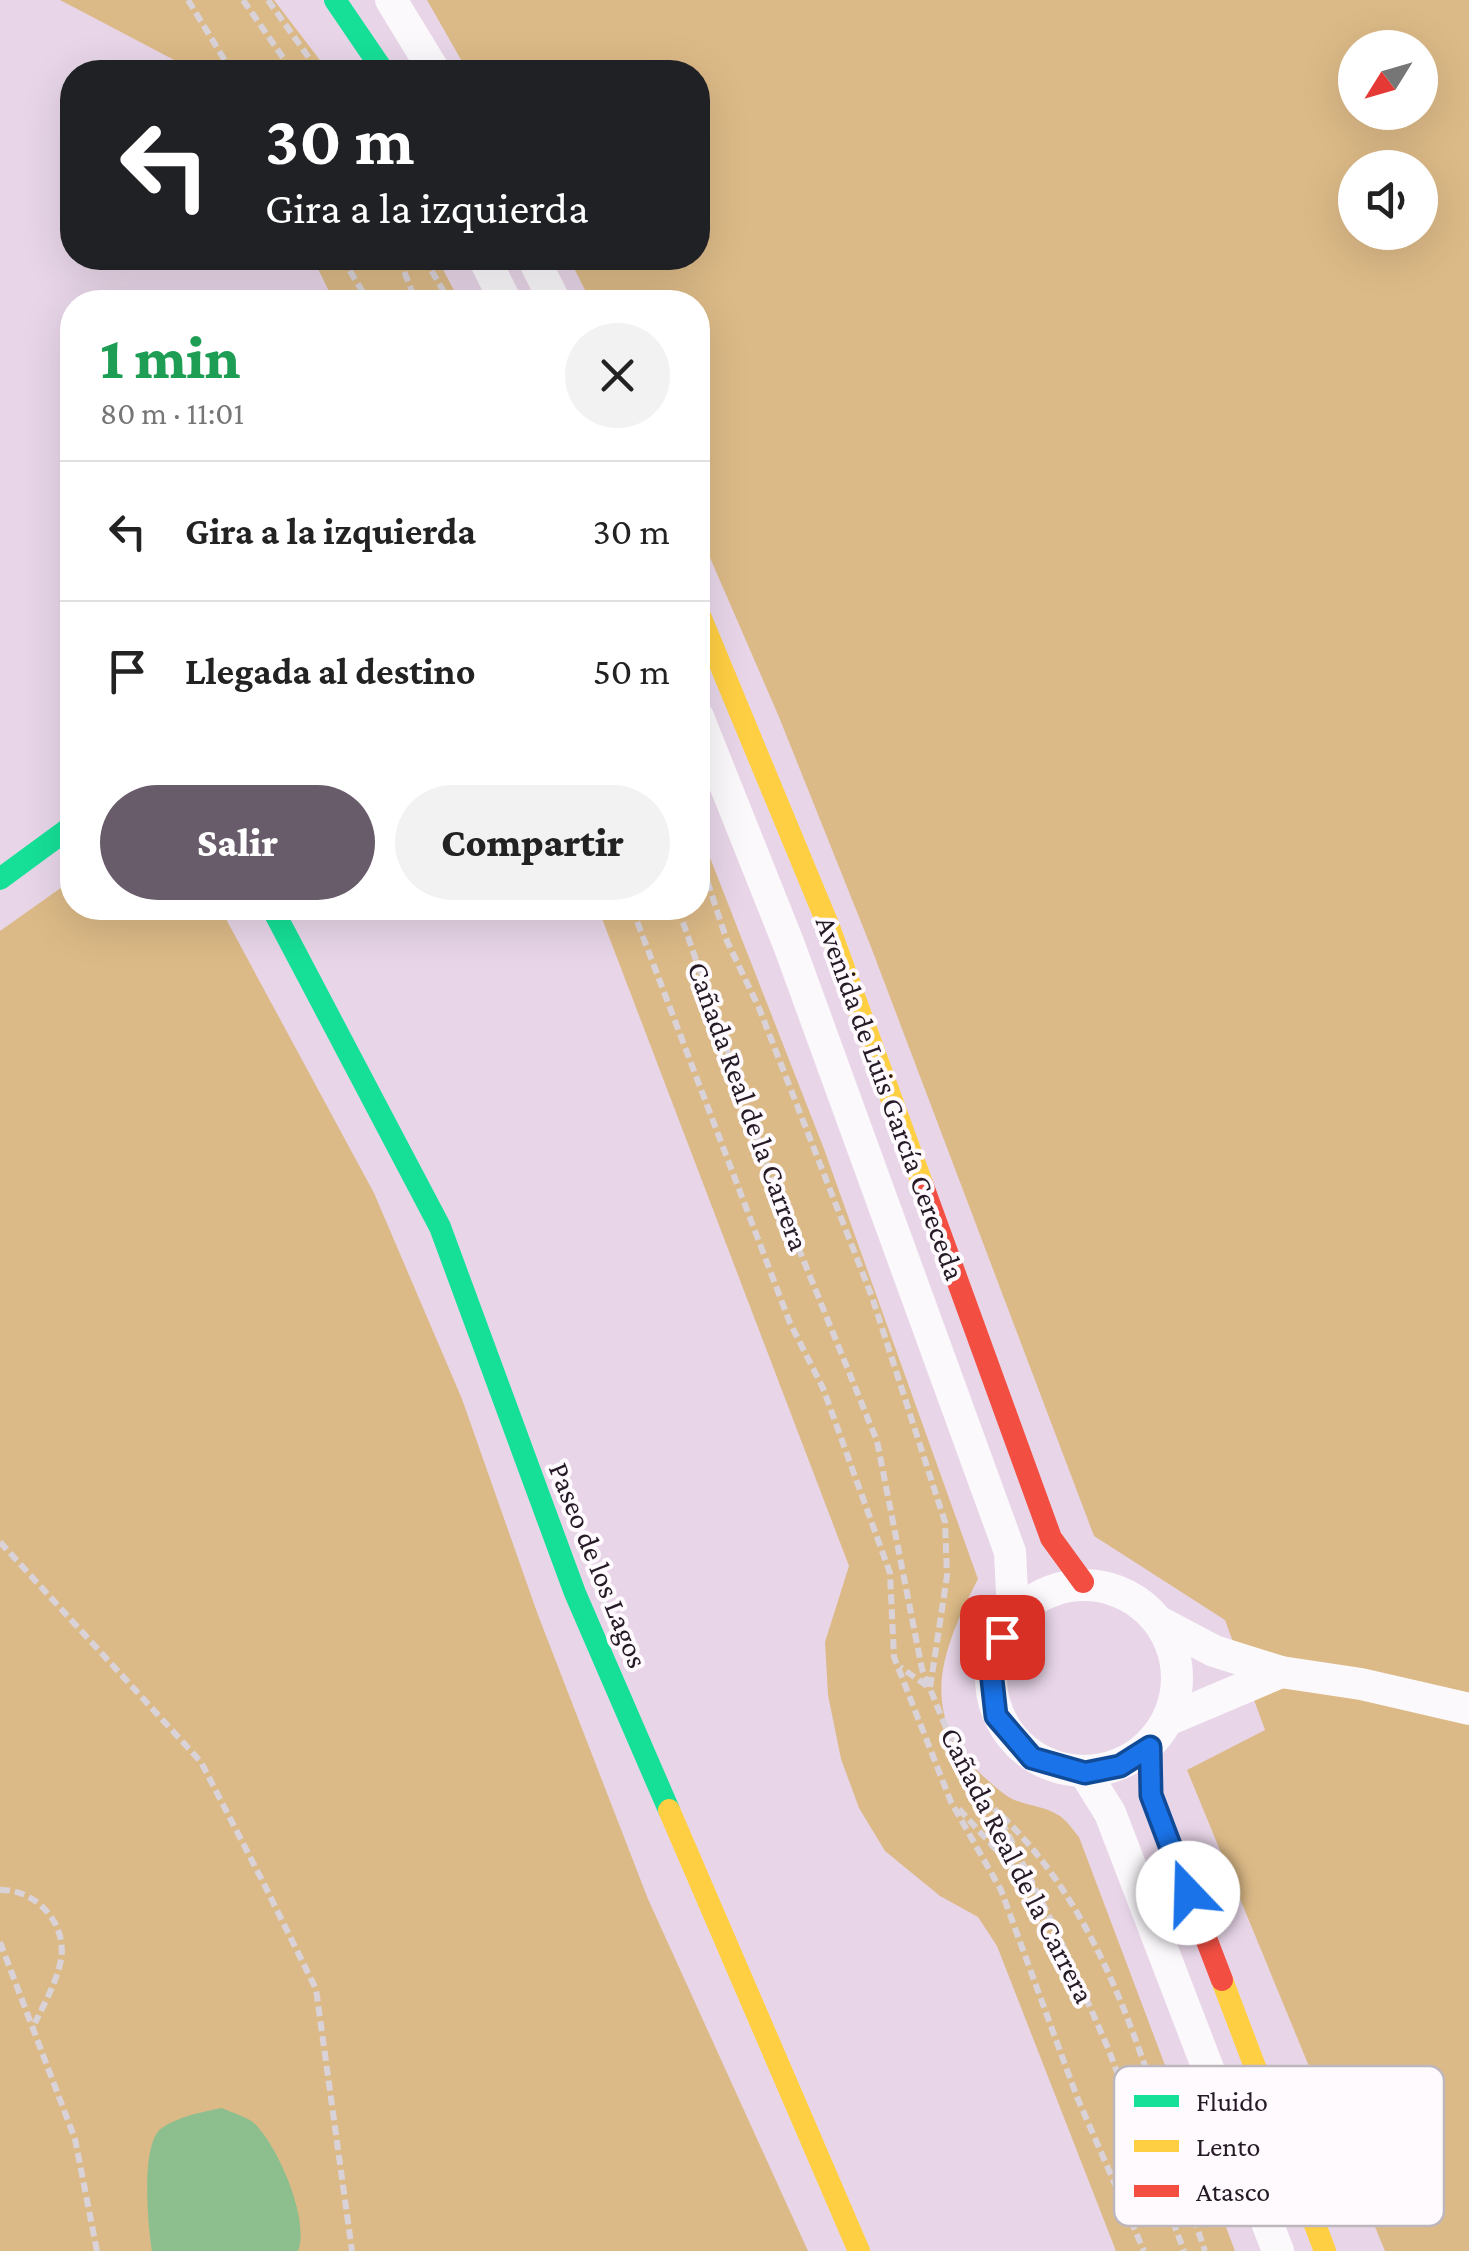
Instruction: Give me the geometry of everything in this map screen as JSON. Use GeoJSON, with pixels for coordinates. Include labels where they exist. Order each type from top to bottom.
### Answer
{"type":"FeatureCollection","features":[{"type":"Feature","properties":{"kind":"street"},"geometry":{"type":"LineString","coordinates":[[335,0],[376,60]]}},
{"type":"Feature","properties":{"kind":"street"},"geometry":{"type":"LineString","coordinates":[[392,0],[429,60]]}},
{"type":"Feature","properties":{"kind":"street","name":"Avenida de Luis García Cereceda"},"geometry":{"type":"LineString","coordinates":[[710,640],[829,927],[1051,1538],[1083,1582]]}},
{"type":"Feature","properties":{"kind":"street","name":"Avenida de Luis García Cereceda"},"geometry":{"type":"LineString","coordinates":[[710,747],[789,944],[1010,1552],[1014,1613]]}},
{"type":"Feature","properties":{"kind":"street"},"geometry":{"type":"LineString","coordinates":[[0,878],[60,835]]}},
{"type":"Feature","properties":{"kind":"street","name":"Paseo de los Lagos"},"geometry":{"type":"LineString","coordinates":[[278,920],[440,1227],[575,1594],[859,2251]]}},
{"type":"Feature","properties":{"kind":"street"},"geometry":{"type":"LineString","coordinates":[[1161,1622],[1178,1670],[1170,1719],[1150,1747],[1120,1766],[1085,1773],[1032,1758],[996,1716],[990,1662],[1014,1613],[1045,1590],[1083,1582],[1127,1593],[1161,1622],[1214,1651],[1281,1672],[1361,1684],[1469,1709]]}},
{"type":"Feature","properties":{"kind":"street"},"geometry":{"type":"LineString","coordinates":[[1170,1719],[1281,1672]]}},
{"type":"Feature","properties":{"kind":"street"},"geometry":{"type":"LineString","coordinates":[[1150,1747],[1151,1795],[1254,2066]]}},
{"type":"Feature","properties":{"kind":"street"},"geometry":{"type":"LineString","coordinates":[[1085,1773],[1110,1813],[1207,2066]]}},
{"type":"Feature","properties":{"kind":"street"},"geometry":{"type":"LineString","coordinates":[[1268,2226],[1278,2251]]}},
{"type":"Feature","properties":{"kind":"street"},"geometry":{"type":"LineString","coordinates":[[1315,2226],[1325,2251]]}},
{"type":"Feature","properties":{"kind":"path"},"geometry":{"type":"LineString","coordinates":[[188,0],[225,60]]}},
{"type":"Feature","properties":{"kind":"path"},"geometry":{"type":"LineString","coordinates":[[242,0],[284,60]]}},
{"type":"Feature","properties":{"kind":"path"},"geometry":{"type":"LineString","coordinates":[[268,0],[310,60]]}},
{"type":"Feature","properties":{"kind":"path"},"geometry":{"type":"LineString","coordinates":[[710,889],[727,941],[759,1008],[872,1296],[946,1522],[947,1576],[930,1688],[898,1666]]}},
{"type":"Feature","properties":{"kind":"path"},"geometry":{"type":"LineString","coordinates":[[637,920],[790,1322],[823,1388],[890,1573],[894,1657],[952,1802],[1001,1890],[1077,2097],[1114,2182]]}},
{"type":"Feature","properties":{"kind":"path","name":"Cañada Real de la Carrera"},"geometry":{"type":"LineString","coordinates":[[682,920],[782,1204],[878,1441],[922,1669],[962,1767],[998,1812],[1115,2066]]}},
{"type":"Feature","properties":{"kind":"path"},"geometry":{"type":"LineString","coordinates":[[0,1542],[201,1762],[316,1988],[352,2251]]}},
{"type":"Feature","properties":{"kind":"path"},"geometry":{"type":"LineString","coordinates":[[952,1802],[1039,1896]]}},
{"type":"Feature","properties":{"kind":"path"},"geometry":{"type":"LineString","coordinates":[[998,1812],[1055,1874],[1092,1942],[1148,2066]]}},
{"type":"Feature","properties":{"kind":"path"},"geometry":{"type":"LineString","coordinates":[[0,1890],[21,1890],[38,1900],[55,1922],[62,1960],[34,2024]]}},
{"type":"Feature","properties":{"kind":"path"},"geometry":{"type":"LineString","coordinates":[[0,1942],[75,2139],[96,2251]]}},
{"type":"Feature","properties":{"kind":"path"},"geometry":{"type":"LineString","coordinates":[[1133,2226],[1144,2251]]}},
{"type":"Feature","properties":{"kind":"path","name":"Cañada Real de la Carrera"},"geometry":{"type":"LineString","coordinates":[[1175,2226],[1184,2251]]}},
{"type":"Feature","properties":{"kind":"path"},"geometry":{"type":"LineString","coordinates":[[1196,2226],[1205,2251]]}},
{"type":"Feature","properties":{"kind":"shaded area"},"geometry":{"type":"Polygon","coordinates":[[[60,0],[274,0],[320,60],[174,60],[60,0]]]}},
{"type":"Feature","properties":{"kind":"shaded area"},"geometry":{"type":"Polygon","coordinates":[[[427,0],[1469,0],[1469,2251],[1385,2251],[1375,2226],[1444,2226],[1444,2066],[1309,2066],[1187,1770],[1265,1730],[1225,1620],[1094,1536],[871,947],[710,558],[710,290],[585,290],[575,270],[710,270],[710,60],[461,60],[427,0]]]}},
{"type":"Feature","properties":{"kind":"shaded area"},"geometry":{"type":"Polygon","coordinates":[[[319,270],[443,270],[454,290],[328,290],[319,270]]]}},
{"type":"Feature","properties":{"kind":"shaded area"},"geometry":{"type":"Polygon","coordinates":[[[710,858],[824,1149],[978,1579],[950,1641],[943,1669],[946,1721],[958,1746],[978,1771],[1007,1796],[1061,1817],[1079,1837],[1165,2066],[1114,2066],[1114,2226],[1226,2226],[1235,2251],[1116,2251],[997,1946],[978,1917],[940,1896],[885,1851],[859,1808],[841,1759],[828,1695],[825,1642],[849,1566],[603,920],[710,920],[710,858]]]}},
{"type":"Feature","properties":{"kind":"shaded area"},"geometry":{"type":"Polygon","coordinates":[[[60,888],[60,920],[226,920],[374,1193],[462,1399],[538,1615],[648,1899],[808,2251],[0,2251],[0,931],[60,888]]]}},
{"type":"Feature","properties":{"kind":"shaded area"},"geometry":{"type":"Polygon","coordinates":[[[222,2108],[254,2123],[274,2151],[296,2204],[301,2238],[298,2251],[152,2251],[147,2186],[155,2136],[176,2120],[222,2108]]]}},
{"type":"Feature","properties":{"kind":"traffic: fast"},"geometry":{"type":"LineString","coordinates":[[335,0],[376,60]]}},
{"type":"Feature","properties":{"kind":"traffic: fast"},"geometry":{"type":"LineString","coordinates":[[0,879],[60,835]]}},
{"type":"Feature","properties":{"kind":"traffic: fast"},"geometry":{"type":"LineString","coordinates":[[278,920],[440,1227],[575,1593],[669,1810]]}},
{"type":"Feature","properties":{"kind":"traffic: slow"},"geometry":{"type":"LineString","coordinates":[[710,640],[829,927],[923,1186]]}},
{"type":"Feature","properties":{"kind":"traffic: slow"},"geometry":{"type":"LineString","coordinates":[[669,1810],[859,2251]]}},
{"type":"Feature","properties":{"kind":"traffic: slow"},"geometry":{"type":"LineString","coordinates":[[1222,1980],[1255,2066]]}},
{"type":"Feature","properties":{"kind":"traffic: slow"},"geometry":{"type":"LineString","coordinates":[[1315,2226],[1325,2251]]}},
{"type":"Feature","properties":{"kind":"traffic: jam"},"geometry":{"type":"LineString","coordinates":[[923,1186],[1051,1538],[1083,1582]]}},
{"type":"Feature","properties":{"kind":"traffic: jam"},"geometry":{"type":"LineString","coordinates":[[1150,1747],[1151,1795],[1222,1980]]}},
{"type":"Feature","properties":{"kind":"route"},"geometry":{"type":"LineString","coordinates":[[1002,1637],[990,1662],[996,1716],[1032,1758],[1085,1773],[1120,1766],[1150,1747],[1151,1795],[1188,1893]]}}]}
